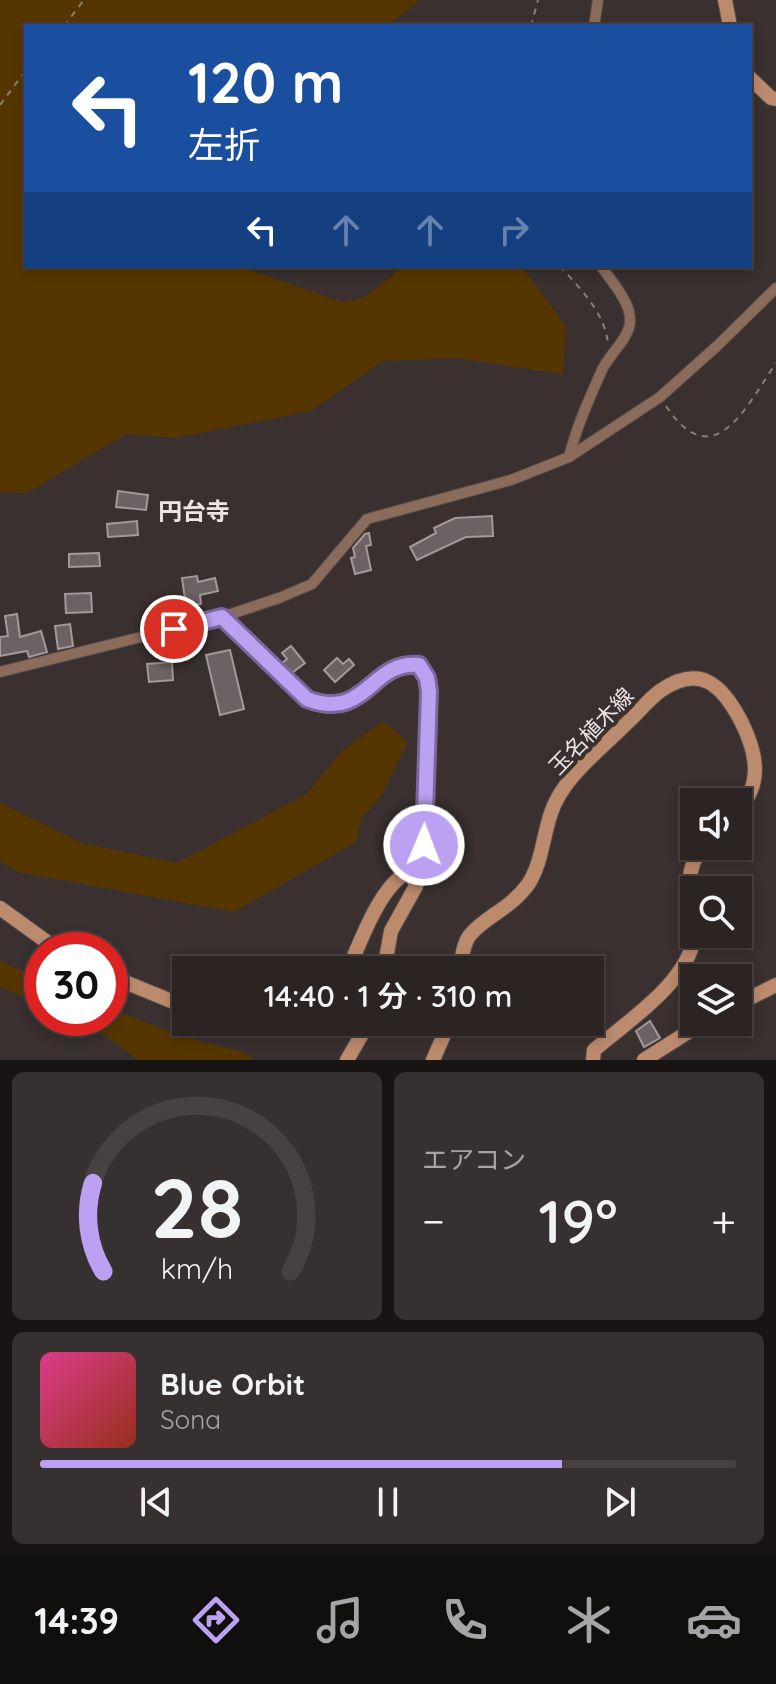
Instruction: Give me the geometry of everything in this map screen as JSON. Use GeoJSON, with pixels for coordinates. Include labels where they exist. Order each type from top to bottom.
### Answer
{"type":"FeatureCollection","features":[{"type":"Feature","properties":{"kind":"main road"},"geometry":{"type":"LineString","coordinates":[[725,0],[730,24]]}},
{"type":"Feature","properties":{"kind":"main road"},"geometry":{"type":"LineString","coordinates":[[752,80],[776,99]]}},
{"type":"Feature","properties":{"kind":"main road","name":"玉名植木線"},"geometry":{"type":"LineString","coordinates":[[463,956],[469,936],[514,901],[530,881],[540,857],[551,811],[569,781],[660,691],[682,681],[703,679],[721,689],[753,745],[756,769],[752,790]]}},
{"type":"Feature","properties":{"kind":"main road"},"geometry":{"type":"LineString","coordinates":[[355,956],[377,908],[398,877],[407,873],[412,875],[416,886],[391,931],[387,956]]}},
{"type":"Feature","properties":{"kind":"main road"},"geometry":{"type":"LineString","coordinates":[[0,908],[33,932]]}},
{"type":"Feature","properties":{"kind":"main road"},"geometry":{"type":"LineString","coordinates":[[593,1060],[594,1050],[679,974],[693,948]]}},
{"type":"Feature","properties":{"kind":"main road"},"geometry":{"type":"LineString","coordinates":[[128,983],[172,1001]]}},
{"type":"Feature","properties":{"kind":"main road"},"geometry":{"type":"LineString","coordinates":[[752,997],[776,985]]}},
{"type":"Feature","properties":{"kind":"main road"},"geometry":{"type":"LineString","coordinates":[[347,1060],[361,1036]]}},
{"type":"Feature","properties":{"kind":"main road"},"geometry":{"type":"LineString","coordinates":[[433,1060],[443,1036]]}},
{"type":"Feature","properties":{"kind":"main road"},"geometry":{"type":"LineString","coordinates":[[644,1060],[682,1036]]}},
{"type":"Feature","properties":{"kind":"street"},"geometry":{"type":"LineString","coordinates":[[594,24],[598,0]]}},
{"type":"Feature","properties":{"kind":"street"},"geometry":{"type":"LineString","coordinates":[[569,457],[574,438],[610,356],[630,321],[625,301],[602,268]]}},
{"type":"Feature","properties":{"kind":"street"},"geometry":{"type":"LineString","coordinates":[[0,672],[222,617],[312,584],[367,519],[511,480],[569,457],[660,397],[776,288]]}},
{"type":"Feature","properties":{"kind":"street"},"geometry":{"type":"LineString","coordinates":[[222,617],[307,699],[324,706],[354,699],[396,668],[419,665],[427,678],[429,691],[426,827],[423,864],[412,875]]}},
{"type":"Feature","properties":{"kind":"path"},"geometry":{"type":"LineString","coordinates":[[66,24],[84,0]]}},
{"type":"Feature","properties":{"kind":"path"},"geometry":{"type":"LineString","coordinates":[[532,24],[538,0]]}},
{"type":"Feature","properties":{"kind":"path"},"geometry":{"type":"LineString","coordinates":[[0,105],[24,73]]}},
{"type":"Feature","properties":{"kind":"path"},"geometry":{"type":"LineString","coordinates":[[562,268],[600,315],[607,330],[610,356]]}},
{"type":"Feature","properties":{"kind":"path"},"geometry":{"type":"LineString","coordinates":[[660,397],[675,420],[687,431],[704,437],[716,437],[738,418],[776,363]]}},
{"type":"Feature","properties":{"kind":"shaded area"},"geometry":{"type":"Polygon","coordinates":[[[0,0],[420,0],[390,24],[24,24],[24,268],[248,268],[342,302],[364,298],[402,268],[522,268],[566,326],[563,374],[454,358],[383,361],[311,411],[176,438],[126,434],[27,493],[0,492],[0,0]]]}},
{"type":"Feature","properties":{"kind":"shaded area"},"geometry":{"type":"Polygon","coordinates":[[[383,721],[408,742],[381,796],[361,819],[356,842],[234,912],[17,872],[0,861],[0,803],[81,843],[177,863],[307,794],[341,752],[383,721]]]}},
{"type":"Feature","properties":{"kind":"shaded area"},"geometry":{"type":"Polygon","coordinates":[[[0,961],[24,972],[24,997],[0,987],[0,961]]]}},
{"type":"Feature","properties":{"kind":"shaded area"},"geometry":{"type":"Polygon","coordinates":[[[128,1016],[172,1032],[172,1036],[242,1052],[256,1060],[138,1060],[105,1036],[128,1036],[128,1016]]]}},
{"type":"Feature","properties":{"kind":"building"},"geometry":{"type":"Polygon","coordinates":[[[118,491],[148,495],[146,510],[116,507],[118,491]]]}},
{"type":"Feature","properties":{"kind":"building"},"geometry":{"type":"Polygon","coordinates":[[[492,516],[493,536],[466,537],[417,560],[410,547],[436,533],[434,528],[455,518],[492,516]]]}},
{"type":"Feature","properties":{"kind":"building"},"geometry":{"type":"Polygon","coordinates":[[[137,521],[138,535],[108,537],[107,524],[137,521]]]}},
{"type":"Feature","properties":{"kind":"building"},"geometry":{"type":"Polygon","coordinates":[[[369,533],[371,545],[366,546],[371,570],[355,574],[351,558],[355,557],[353,548],[369,533]]]}},
{"type":"Feature","properties":{"kind":"building"},"geometry":{"type":"Polygon","coordinates":[[[99,553],[100,566],[69,567],[69,554],[99,553]]]}},
{"type":"Feature","properties":{"kind":"building"},"geometry":{"type":"Polygon","coordinates":[[[197,576],[198,582],[215,578],[218,591],[200,595],[201,604],[186,606],[182,578],[197,576]]]}},
{"type":"Feature","properties":{"kind":"building"},"geometry":{"type":"Polygon","coordinates":[[[91,593],[92,612],[66,613],[65,594],[91,593]]]}},
{"type":"Feature","properties":{"kind":"building"},"geometry":{"type":"Polygon","coordinates":[[[17,614],[20,637],[41,631],[47,652],[29,657],[27,651],[0,656],[0,637],[8,636],[5,616],[17,614]]]}},
{"type":"Feature","properties":{"kind":"building"},"geometry":{"type":"Polygon","coordinates":[[[70,624],[73,646],[58,649],[55,626],[70,624]]]}},
{"type":"Feature","properties":{"kind":"building"},"geometry":{"type":"Polygon","coordinates":[[[291,646],[305,663],[292,673],[282,663],[287,659],[282,653],[291,646]]]}},
{"type":"Feature","properties":{"kind":"building"},"geometry":{"type":"Polygon","coordinates":[[[230,650],[244,709],[220,715],[206,655],[230,650]]]}},
{"type":"Feature","properties":{"kind":"building"},"geometry":{"type":"Polygon","coordinates":[[[337,658],[343,664],[349,659],[354,665],[335,682],[324,670],[337,658]]]}},
{"type":"Feature","properties":{"kind":"building"},"geometry":{"type":"Polygon","coordinates":[[[172,662],[173,680],[149,682],[147,664],[172,662]]]}},
{"type":"Feature","properties":{"kind":"building"},"geometry":{"type":"Polygon","coordinates":[[[650,1021],[660,1038],[644,1047],[636,1031],[650,1021]]]}},
{"type":"Feature","properties":{"kind":"district","name":"円台寺"},"geometry":{"type":"Point","coordinates":[194,511]}},
{"type":"Feature","properties":{"kind":"route"},"geometry":{"type":"LineString","coordinates":[[174,629],[222,617],[307,699],[324,706],[354,699],[396,668],[419,665],[427,678],[429,691],[424,845]]}}]}
